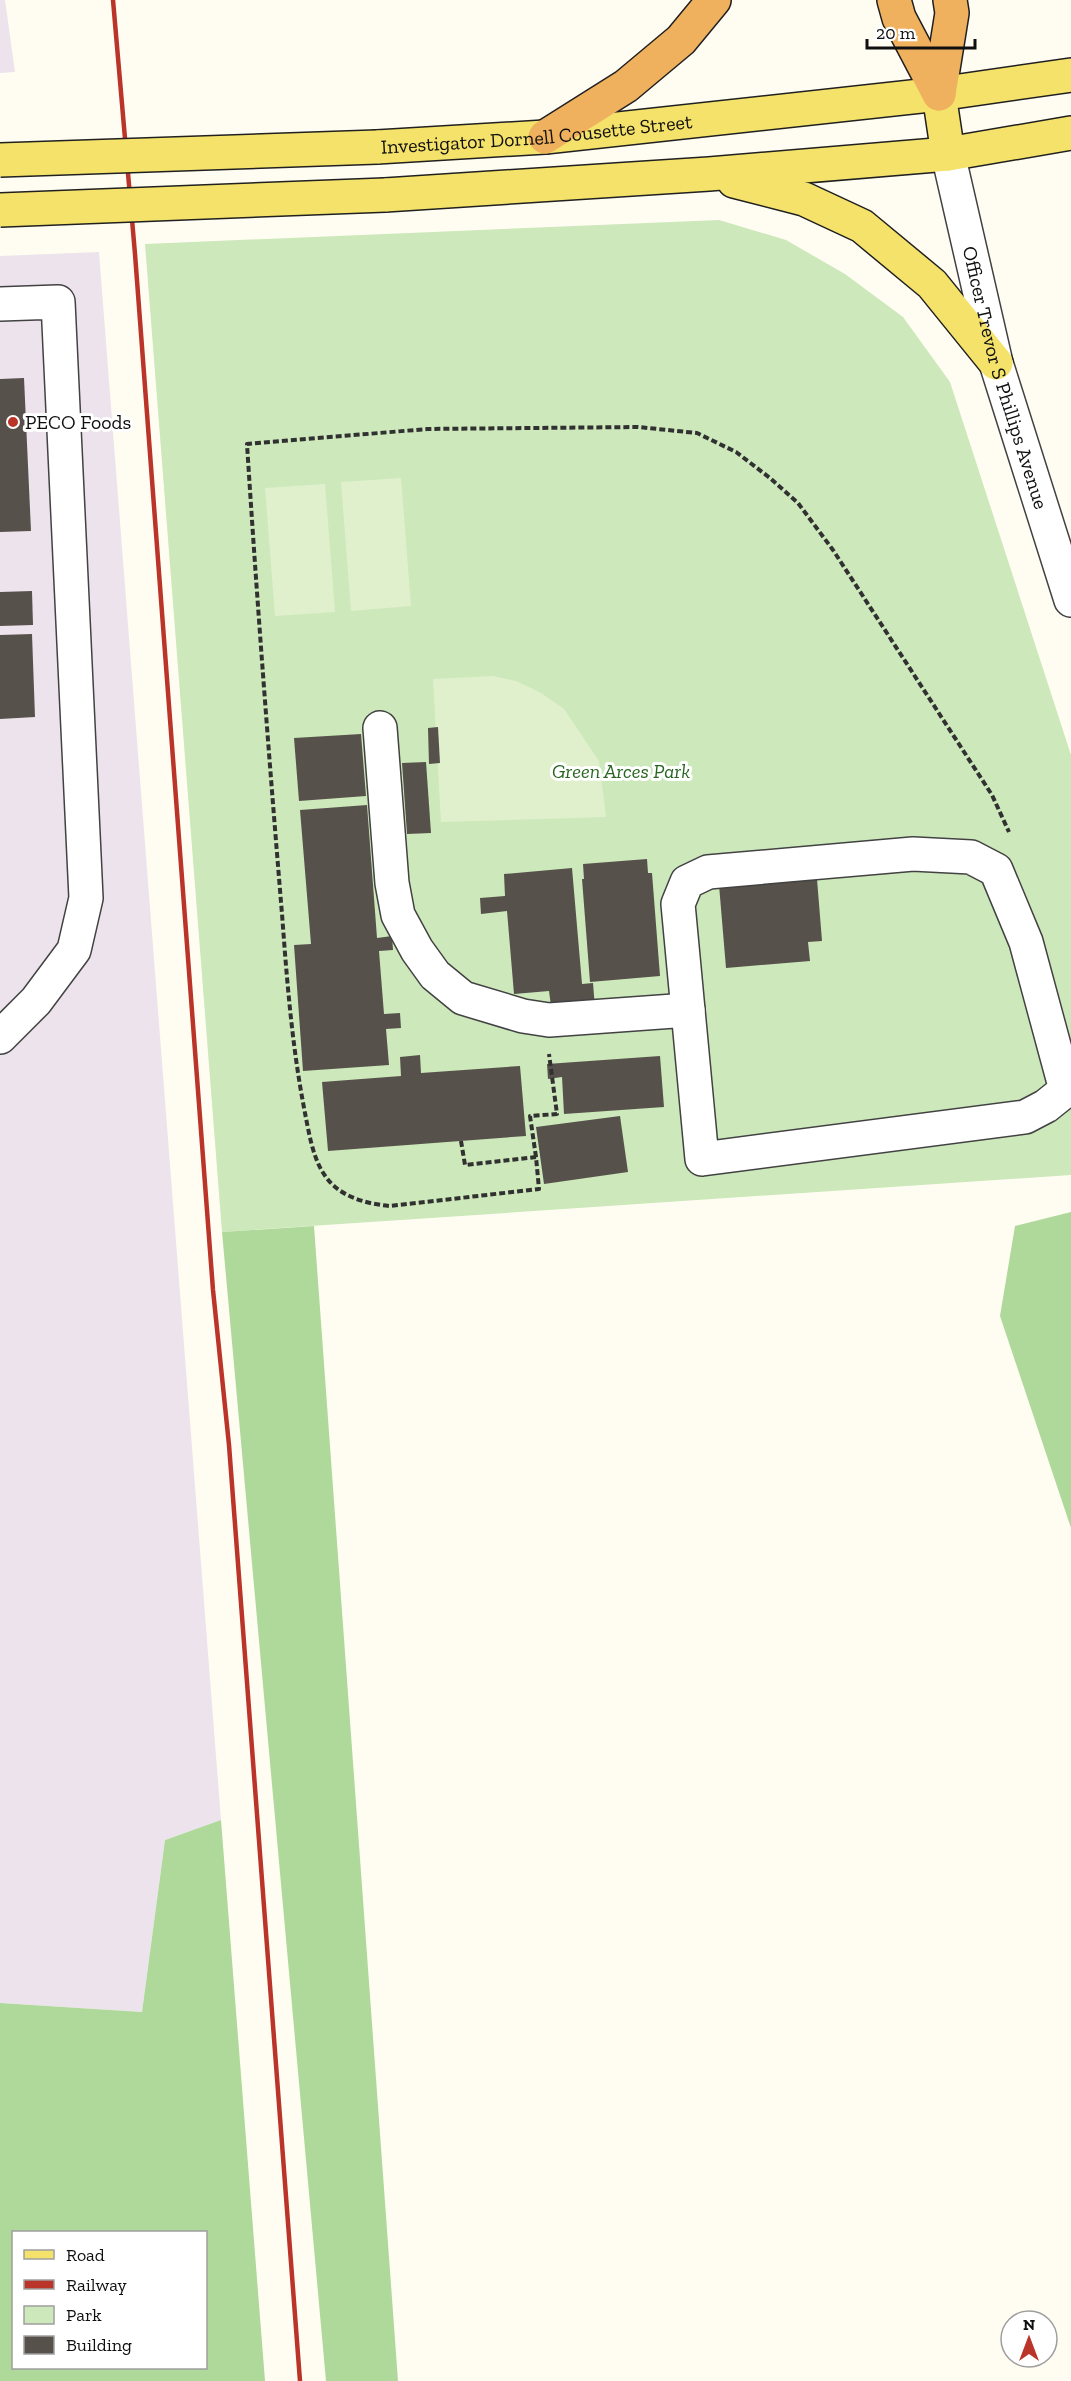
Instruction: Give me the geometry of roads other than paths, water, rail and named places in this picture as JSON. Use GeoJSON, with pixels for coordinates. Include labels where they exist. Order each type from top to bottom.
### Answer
{"type":"FeatureCollection","features":[{"type":"Feature","properties":{"kind":"highway"},"geometry":{"type":"LineString","coordinates":[[545,137],[626,86],[681,40],[714,0]]}},
{"type":"Feature","properties":{"kind":"highway"},"geometry":{"type":"LineString","coordinates":[[894,0],[899,18],[939,94]]}},
{"type":"Feature","properties":{"kind":"highway"},"geometry":{"type":"LineString","coordinates":[[939,94],[952,13],[950,0]]}},
{"type":"Feature","properties":{"kind":"main road","name":"Investigator Dornell Cousette Street"},"geometry":{"type":"LineString","coordinates":[[0,160],[378,147],[545,137],[939,94],[1071,75]]}},
{"type":"Feature","properties":{"kind":"main road"},"geometry":{"type":"LineString","coordinates":[[939,94],[948,154]]}},
{"type":"Feature","properties":{"kind":"main road"},"geometry":{"type":"LineString","coordinates":[[0,210],[386,195],[709,174],[948,154],[1071,133]]}},
{"type":"Feature","properties":{"kind":"main road"},"geometry":{"type":"LineString","coordinates":[[709,174],[804,199],[862,226],[932,284],[996,363]]}},
{"type":"Feature","properties":{"kind":"street","name":"Officer Trevor S Phillips Avenue"},"geometry":{"type":"LineString","coordinates":[[948,154],[996,363],[1071,600]]}},
{"type":"Feature","properties":{"kind":"street"},"geometry":{"type":"LineString","coordinates":[[0,304],[58,302],[86,898],[74,950],[36,1001],[0,1037]]}},
{"type":"Feature","properties":{"kind":"street"},"geometry":{"type":"LineString","coordinates":[[381,728],[392,883],[398,915],[417,950],[435,975],[463,998],[523,1016],[549,1020],[688,1010]]}},
{"type":"Feature","properties":{"kind":"street"},"geometry":{"type":"LineString","coordinates":[[913,854],[971,857],[996,870],[1026,942],[1068,1090],[1046,1106],[1025,1117],[702,1159],[678,904],[687,882],[708,872],[913,854]]}},
{"type":"Feature","properties":{"kind":"railway"},"geometry":{"type":"LineString","coordinates":[[113,0],[135,254],[213,1290],[229,1445],[300,2381]]}},
{"type":"Feature","properties":{"kind":"place","name":"PECO Foods"},"geometry":{"type":"Point","coordinates":[13,422]}},
{"type":"Feature","properties":{"kind":"park label","name":"Green Arces Park"},"geometry":{"type":"Point","coordinates":[621,771]}}]}
